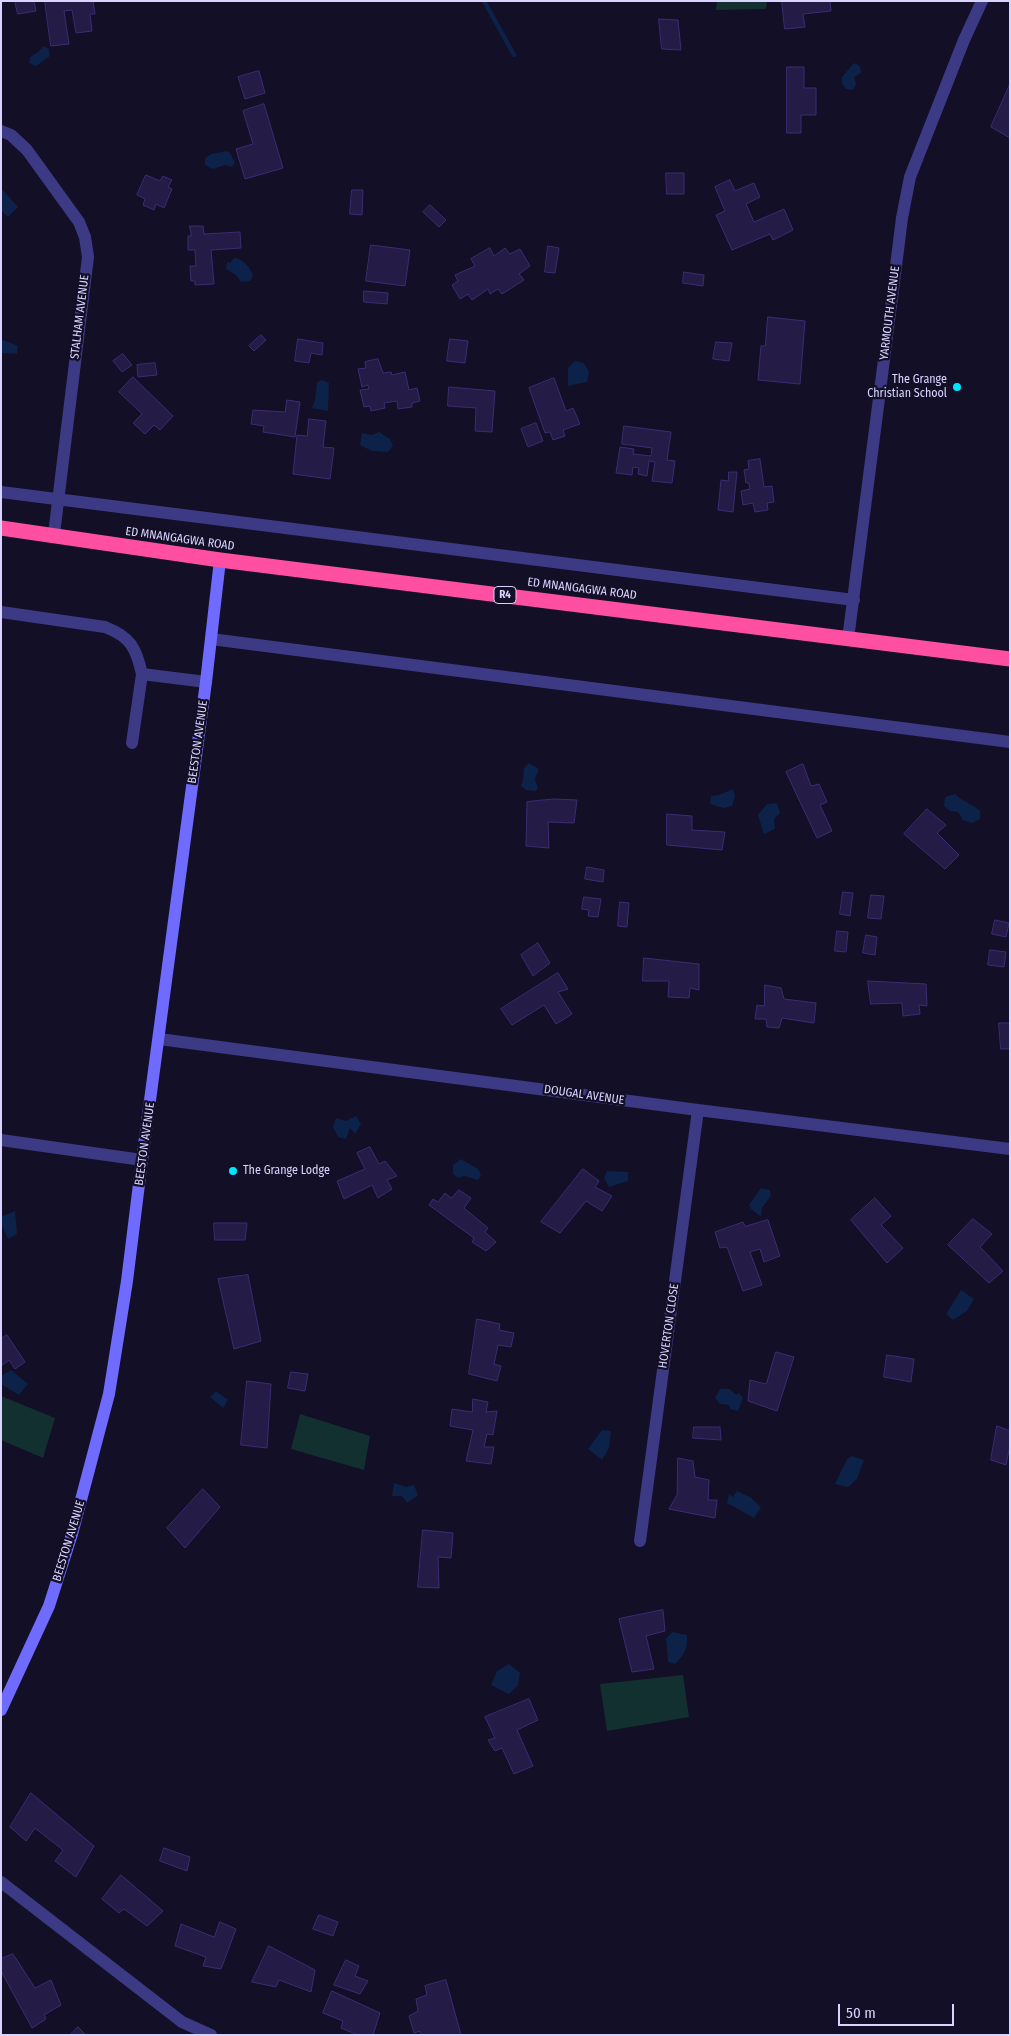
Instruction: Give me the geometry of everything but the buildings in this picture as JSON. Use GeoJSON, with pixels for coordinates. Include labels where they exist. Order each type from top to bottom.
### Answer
{"type":"FeatureCollection","features":[{"type":"Feature","properties":{"kind":"highway","name":"ED MNANGAGWA ROAD"},"geometry":{"type":"LineString","coordinates":[[1,528],[54,534],[220,560],[1010,659]]}},
{"type":"Feature","properties":{"kind":"street","name":"YARMOUTH AVENUE"},"geometry":{"type":"LineString","coordinates":[[848,638],[895,272],[910,177],[964,40],[982,1]]}},
{"type":"Feature","properties":{"kind":"street","name":"STALHAM AVENUE"},"geometry":{"type":"LineString","coordinates":[[1,131],[11,135],[27,150],[80,222],[87,246],[88,257],[54,534]]}},
{"type":"Feature","properties":{"kind":"street"},"geometry":{"type":"LineString","coordinates":[[1,492],[854,600]]}},
{"type":"Feature","properties":{"kind":"street","name":"BEESTON AVENUE"},"geometry":{"type":"LineString","coordinates":[[2,1710],[49,1606],[72,1534],[109,1394],[128,1280],[142,1160],[206,682],[220,560]]}},
{"type":"Feature","properties":{"kind":"street"},"geometry":{"type":"LineString","coordinates":[[1,612],[105,627],[116,631],[133,645],[138,654],[142,674],[132,743]]}},
{"type":"Feature","properties":{"kind":"street"},"geometry":{"type":"LineString","coordinates":[[211,639],[1010,742]]}},
{"type":"Feature","properties":{"kind":"street"},"geometry":{"type":"LineString","coordinates":[[142,674],[206,682]]}},
{"type":"Feature","properties":{"kind":"street","name":"DOUGAL AVENUE"},"geometry":{"type":"LineString","coordinates":[[159,1039],[1010,1149]]}},
{"type":"Feature","properties":{"kind":"street","name":"HOVERTON CLOSE"},"geometry":{"type":"LineString","coordinates":[[640,1541],[698,1110]]}},
{"type":"Feature","properties":{"kind":"street"},"geometry":{"type":"LineString","coordinates":[[1,1140],[142,1160]]}},
{"type":"Feature","properties":{"kind":"street"},"geometry":{"type":"LineString","coordinates":[[1,1882],[182,2022],[211,2035]]}},
{"type":"Feature","properties":{"kind":"green space"},"geometry":{"type":"Polygon","coordinates":[[[717,1],[767,1],[766,9],[716,10],[717,1]]]}},
{"type":"Feature","properties":{"kind":"green space"},"geometry":{"type":"Polygon","coordinates":[[[1,1396],[55,1418],[43,1458],[1,1440],[1,1396]]]}},
{"type":"Feature","properties":{"kind":"green space"},"geometry":{"type":"Polygon","coordinates":[[[300,1414],[370,1436],[364,1470],[291,1449],[300,1414]]]}},
{"type":"Feature","properties":{"kind":"green space"},"geometry":{"type":"Polygon","coordinates":[[[683,1675],[689,1717],[607,1731],[600,1684],[683,1675]]]}},
{"type":"Feature","properties":{"kind":"water"},"geometry":{"type":"Polygon","coordinates":[[[44,46],[49,49],[50,56],[36,66],[29,63],[30,57],[44,46]]]}},
{"type":"Feature","properties":{"kind":"water"},"geometry":{"type":"Polygon","coordinates":[[[854,63],[860,66],[861,73],[854,77],[856,84],[853,90],[846,89],[842,84],[842,77],[854,63]]]}},
{"type":"Feature","properties":{"kind":"water"},"geometry":{"type":"Polygon","coordinates":[[[227,151],[235,163],[232,167],[225,165],[213,169],[205,165],[205,158],[211,154],[227,151]]]}},
{"type":"Feature","properties":{"kind":"water"},"geometry":{"type":"Polygon","coordinates":[[[1,188],[18,207],[8,217],[1,210],[1,188]]]}},
{"type":"Feature","properties":{"kind":"water"},"geometry":{"type":"Polygon","coordinates":[[[234,258],[243,261],[250,269],[253,275],[250,281],[241,282],[236,275],[226,269],[227,262],[230,263],[234,258]]]}},
{"type":"Feature","properties":{"kind":"water"},"geometry":{"type":"Polygon","coordinates":[[[1,339],[18,346],[17,354],[1,353],[1,339]]]}},
{"type":"Feature","properties":{"kind":"water"},"geometry":{"type":"Polygon","coordinates":[[[575,361],[584,363],[589,372],[587,382],[568,386],[568,368],[575,361]]]}},
{"type":"Feature","properties":{"kind":"water"},"geometry":{"type":"Polygon","coordinates":[[[322,380],[329,383],[328,411],[312,408],[317,382],[322,380]]]}},
{"type":"Feature","properties":{"kind":"water"},"geometry":{"type":"Polygon","coordinates":[[[379,432],[390,439],[393,446],[388,452],[372,451],[360,445],[362,433],[372,435],[379,432]]]}},
{"type":"Feature","properties":{"kind":"water"},"geometry":{"type":"Polygon","coordinates":[[[529,763],[539,769],[535,779],[538,788],[535,791],[526,790],[521,786],[524,768],[529,763]]]}},
{"type":"Feature","properties":{"kind":"water"},"geometry":{"type":"Polygon","coordinates":[[[733,789],[735,797],[732,806],[723,808],[710,804],[711,796],[733,789]]]}},
{"type":"Feature","properties":{"kind":"water"},"geometry":{"type":"Polygon","coordinates":[[[955,794],[980,811],[980,819],[972,823],[963,820],[958,812],[950,811],[944,806],[945,797],[955,794]]]}},
{"type":"Feature","properties":{"kind":"water"},"geometry":{"type":"Polygon","coordinates":[[[777,803],[780,813],[774,819],[775,829],[764,834],[758,815],[767,804],[777,803]]]}},
{"type":"Feature","properties":{"kind":"water"},"geometry":{"type":"Polygon","coordinates":[[[356,1116],[361,1124],[355,1134],[350,1128],[346,1139],[338,1137],[333,1127],[336,1118],[346,1121],[356,1116]]]}},
{"type":"Feature","properties":{"kind":"water"},"geometry":{"type":"Polygon","coordinates":[[[461,1159],[478,1169],[481,1175],[478,1180],[464,1176],[458,1178],[453,1174],[453,1165],[461,1159]]]}},
{"type":"Feature","properties":{"kind":"water"},"geometry":{"type":"Polygon","coordinates":[[[607,1171],[628,1172],[628,1181],[609,1187],[604,1178],[607,1171]]]}},
{"type":"Feature","properties":{"kind":"water"},"geometry":{"type":"Polygon","coordinates":[[[761,1188],[770,1190],[771,1196],[762,1208],[761,1217],[749,1205],[761,1188]]]}},
{"type":"Feature","properties":{"kind":"water"},"geometry":{"type":"Polygon","coordinates":[[[15,1211],[17,1234],[8,1239],[1,1223],[1,1217],[15,1211]]]}},
{"type":"Feature","properties":{"kind":"water"},"geometry":{"type":"Polygon","coordinates":[[[961,1290],[974,1299],[967,1311],[953,1320],[946,1314],[961,1290]]]}},
{"type":"Feature","properties":{"kind":"water"},"geometry":{"type":"Polygon","coordinates":[[[11,1370],[28,1384],[19,1395],[1,1384],[1,1376],[11,1370]]]}},
{"type":"Feature","properties":{"kind":"water"},"geometry":{"type":"Polygon","coordinates":[[[720,1389],[730,1389],[736,1395],[739,1393],[743,1398],[738,1411],[730,1409],[729,1405],[720,1404],[715,1398],[720,1389]]]}},
{"type":"Feature","properties":{"kind":"water"},"geometry":{"type":"Polygon","coordinates":[[[216,1391],[228,1400],[223,1408],[210,1397],[216,1391]]]}},
{"type":"Feature","properties":{"kind":"water"},"geometry":{"type":"Polygon","coordinates":[[[602,1430],[611,1431],[609,1448],[602,1460],[588,1449],[602,1430]]]}},
{"type":"Feature","properties":{"kind":"water"},"geometry":{"type":"Polygon","coordinates":[[[852,1456],[864,1460],[857,1479],[848,1487],[835,1484],[847,1459],[852,1456]]]}},
{"type":"Feature","properties":{"kind":"water"},"geometry":{"type":"Polygon","coordinates":[[[394,1483],[406,1487],[414,1485],[418,1495],[407,1503],[402,1496],[392,1496],[394,1483]]]}},
{"type":"Feature","properties":{"kind":"water"},"geometry":{"type":"Polygon","coordinates":[[[737,1491],[750,1497],[761,1507],[754,1518],[727,1503],[729,1494],[733,1497],[737,1491]]]}},
{"type":"Feature","properties":{"kind":"water"},"geometry":{"type":"Polygon","coordinates":[[[672,1632],[687,1635],[685,1651],[675,1664],[668,1662],[666,1639],[672,1632]]]}},
{"type":"Feature","properties":{"kind":"water"},"geometry":{"type":"Polygon","coordinates":[[[509,1664],[520,1673],[518,1685],[509,1694],[491,1685],[497,1671],[509,1664]]]}},
{"type":"Feature","properties":{"kind":"waterway"},"geometry":{"type":"LineString","coordinates":[[484,1],[514,55]]}},
{"type":"Feature","properties":{"kind":"place","name":"The Grange Christian School"},"geometry":{"type":"Point","coordinates":[957,387]}},
{"type":"Feature","properties":{"kind":"place","name":"The Grange Lodge"},"geometry":{"type":"Point","coordinates":[233,1171]}}]}
